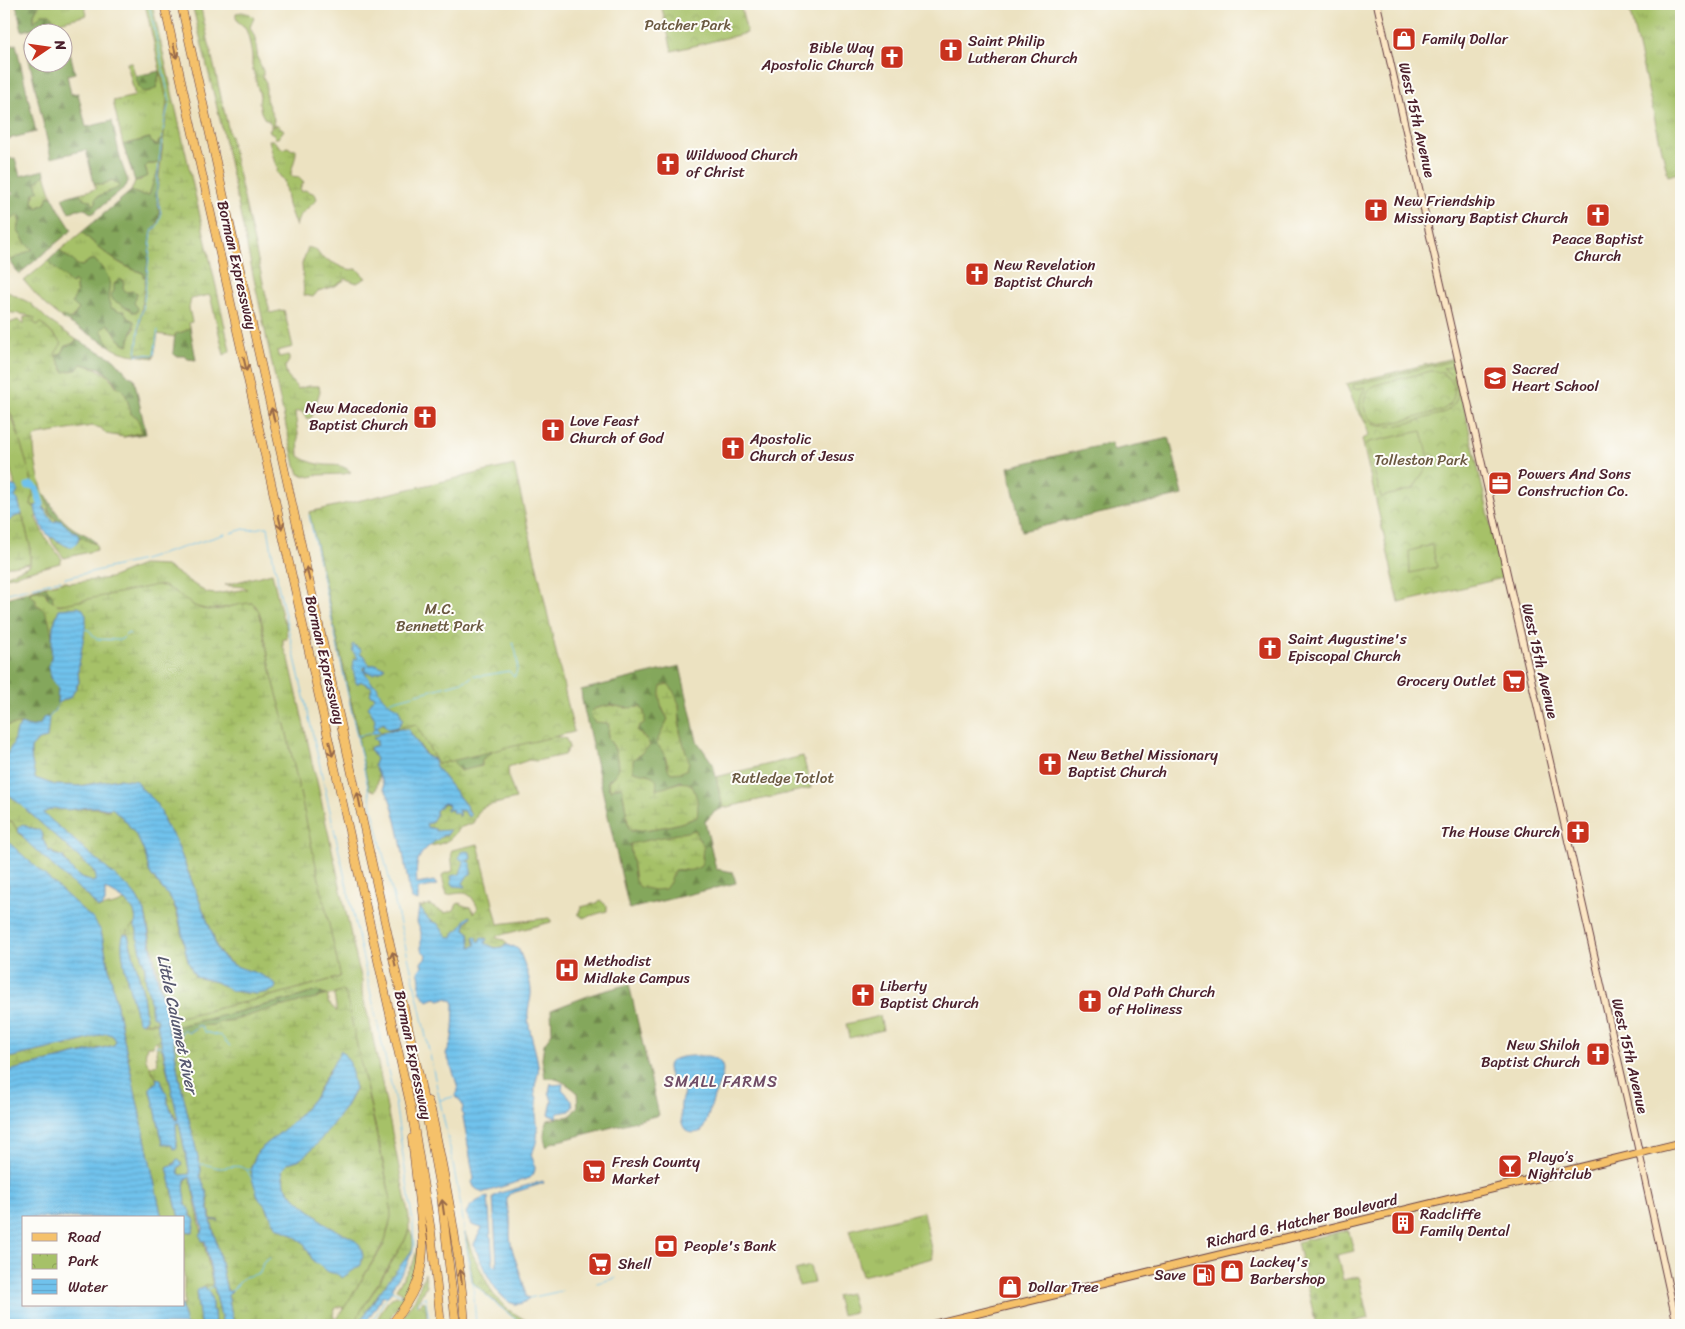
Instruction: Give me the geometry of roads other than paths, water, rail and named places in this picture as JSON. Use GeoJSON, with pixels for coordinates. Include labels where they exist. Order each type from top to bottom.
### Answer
{"type":"FeatureCollection","features":[{"type":"Feature","properties":{"kind":"highway","name":"Borman Expressway"},"geometry":{"type":"LineString","coordinates":[[164,4],[411,1108],[431,1231],[442,1325]]}},
{"type":"Feature","properties":{"kind":"highway","name":"Borman Expressway"},"geometry":{"type":"LineString","coordinates":[[181,4],[419,1075],[441,1195],[456,1325]]}},
{"type":"Feature","properties":{"kind":"highway"},"geometry":{"type":"LineString","coordinates":[[419,1075],[431,1110],[442,1158],[452,1217],[465,1325]]}},
{"type":"Feature","properties":{"kind":"highway"},"geometry":{"type":"LineString","coordinates":[[390,1325],[413,1294],[423,1255],[412,1139],[411,1108]]}},
{"type":"Feature","properties":{"kind":"highway"},"geometry":{"type":"LineString","coordinates":[[463,1298],[469,1325]]}},
{"type":"Feature","properties":{"kind":"main road","name":"West 15th Avenue"},"geometry":{"type":"LineString","coordinates":[[1377,4],[1677,1325]]}},
{"type":"Feature","properties":{"kind":"main road","name":"Richard G. Hatcher Boulevard"},"geometry":{"type":"LineString","coordinates":[[930,1325],[1681,1143]]}},
{"type":"Feature","properties":{"kind":"water"},"geometry":{"type":"Polygon","coordinates":[[[4,484],[17,487],[18,491],[15,497],[18,500],[22,515],[4,523],[4,484]]]}},
{"type":"Feature","properties":{"kind":"water"},"geometry":{"type":"Polygon","coordinates":[[[41,504],[53,522],[60,520],[72,531],[76,532],[79,537],[74,546],[68,547],[50,538],[45,532],[39,522],[35,506],[41,504]]]}},
{"type":"Feature","properties":{"kind":"water"},"geometry":{"type":"Polygon","coordinates":[[[78,607],[83,609],[86,615],[78,671],[79,682],[71,697],[57,703],[58,688],[52,680],[48,667],[51,658],[53,626],[59,609],[78,607]]]}},
{"type":"Feature","properties":{"kind":"water"},"geometry":{"type":"Polygon","coordinates":[[[353,644],[361,650],[360,654],[365,656],[369,665],[377,664],[385,667],[383,670],[373,674],[366,672],[364,669],[366,667],[362,668],[372,683],[377,686],[385,700],[398,708],[403,720],[398,727],[388,729],[384,723],[376,727],[380,732],[375,734],[372,732],[375,727],[375,719],[368,707],[375,696],[370,695],[372,687],[360,681],[356,683],[353,669],[354,659],[358,658],[353,652],[353,644]]]}},
{"type":"Feature","properties":{"kind":"water"},"geometry":{"type":"Polygon","coordinates":[[[43,718],[49,719],[47,738],[38,740],[31,748],[35,778],[55,785],[80,786],[118,779],[137,781],[141,788],[154,800],[165,824],[175,839],[217,948],[223,957],[230,963],[267,978],[276,985],[275,989],[269,992],[256,994],[232,991],[216,982],[196,977],[184,945],[177,911],[168,895],[150,873],[146,857],[136,835],[123,818],[112,808],[91,807],[65,810],[54,808],[43,813],[129,888],[145,912],[155,969],[168,1014],[166,1020],[168,1032],[173,1038],[178,1073],[201,1170],[200,1175],[207,1193],[210,1219],[219,1221],[211,1221],[227,1291],[232,1291],[228,1295],[234,1325],[223,1325],[214,1287],[212,1287],[213,1282],[205,1241],[202,1241],[200,1234],[203,1229],[190,1177],[185,1180],[184,1189],[186,1205],[190,1209],[190,1215],[195,1220],[193,1232],[185,1231],[185,1216],[178,1216],[178,1214],[167,1167],[175,1164],[178,1159],[182,1164],[178,1168],[178,1173],[181,1175],[190,1174],[179,1123],[176,1123],[177,1148],[174,1149],[171,1144],[163,1144],[150,1092],[150,1088],[157,1082],[156,1078],[161,1079],[167,1094],[168,1103],[176,1120],[178,1120],[163,1049],[160,1048],[162,1047],[158,1019],[151,1014],[145,968],[137,939],[137,930],[134,926],[135,914],[127,903],[105,889],[105,903],[102,907],[98,908],[87,895],[26,841],[18,832],[18,827],[23,824],[34,830],[39,830],[43,835],[42,840],[44,840],[49,852],[52,850],[53,854],[63,857],[68,866],[78,876],[92,882],[95,881],[96,876],[93,870],[4,790],[5,757],[13,744],[15,733],[21,724],[29,727],[40,725],[43,718]]]}},
{"type":"Feature","properties":{"kind":"water"},"geometry":{"type":"Polygon","coordinates":[[[408,729],[426,756],[433,759],[437,768],[467,807],[471,816],[468,817],[464,810],[458,810],[459,817],[458,814],[452,812],[452,809],[447,811],[446,807],[448,809],[448,804],[443,803],[436,811],[436,815],[431,823],[426,824],[427,827],[436,831],[450,830],[447,835],[442,836],[426,849],[419,858],[417,863],[417,884],[434,881],[437,885],[418,889],[418,901],[412,899],[410,893],[395,816],[388,795],[374,765],[376,759],[370,749],[377,745],[377,741],[373,738],[384,732],[408,729]]]}},
{"type":"Feature","properties":{"kind":"water"},"geometry":{"type":"Polygon","coordinates":[[[4,838],[94,920],[101,931],[162,1216],[22,1216],[22,1306],[181,1306],[186,1325],[4,1325],[4,1072],[111,1046],[116,1041],[113,1036],[107,1033],[79,1042],[4,1059],[4,909],[8,883],[4,884],[4,838]]]}},
{"type":"Feature","properties":{"kind":"water"},"geometry":{"type":"Polygon","coordinates":[[[461,852],[470,852],[471,860],[465,860],[471,863],[471,874],[468,875],[463,883],[465,887],[454,886],[451,876],[460,874],[464,862],[459,858],[461,852]]]}},
{"type":"Feature","properties":{"kind":"water"},"geometry":{"type":"Polygon","coordinates":[[[419,907],[428,919],[437,923],[448,937],[453,938],[455,932],[460,929],[470,916],[466,922],[465,929],[469,932],[471,947],[476,945],[474,936],[478,938],[479,942],[481,937],[486,938],[485,943],[495,948],[504,947],[505,945],[513,946],[519,950],[529,980],[531,993],[528,1017],[538,1068],[535,1089],[537,1135],[531,1155],[535,1164],[535,1170],[530,1178],[482,1193],[474,1187],[472,1182],[474,1179],[462,1111],[463,1106],[455,1095],[458,1092],[457,1084],[446,1054],[451,1043],[454,1004],[452,1000],[446,998],[440,1000],[435,998],[428,1001],[420,989],[418,972],[422,966],[421,963],[427,955],[421,950],[421,932],[417,922],[419,907]]]}},
{"type":"Feature","properties":{"kind":"water"},"geometry":{"type":"Polygon","coordinates":[[[124,934],[128,935],[142,988],[146,1018],[142,1023],[138,1021],[126,974],[122,950],[124,934]]]}},
{"type":"Feature","properties":{"kind":"water"},"geometry":{"type":"Polygon","coordinates":[[[341,1050],[350,1063],[355,1089],[345,1108],[317,1144],[301,1159],[288,1163],[282,1170],[284,1184],[292,1195],[328,1226],[352,1238],[360,1245],[363,1255],[361,1265],[342,1278],[327,1271],[313,1261],[304,1243],[277,1227],[267,1208],[259,1199],[252,1179],[251,1167],[258,1151],[294,1121],[315,1097],[341,1050]]]}},
{"type":"Feature","properties":{"kind":"water"},"geometry":{"type":"Polygon","coordinates":[[[708,1056],[721,1063],[723,1073],[702,1131],[690,1132],[683,1126],[681,1116],[684,1088],[672,1083],[668,1067],[669,1063],[678,1058],[708,1056]]]}},
{"type":"Feature","properties":{"kind":"water"},"geometry":{"type":"Polygon","coordinates":[[[551,1083],[553,1085],[563,1084],[562,1089],[572,1100],[573,1106],[570,1111],[558,1113],[556,1118],[549,1115],[552,1101],[549,1092],[551,1083]]]}},
{"type":"Feature","properties":{"kind":"water"},"geometry":{"type":"Polygon","coordinates":[[[543,1181],[544,1183],[509,1194],[507,1200],[511,1244],[526,1297],[529,1298],[522,1303],[515,1304],[502,1296],[490,1279],[474,1244],[482,1228],[472,1225],[466,1213],[475,1202],[488,1197],[493,1264],[496,1267],[493,1197],[500,1193],[543,1181]]]}},
{"type":"Feature","properties":{"kind":"water"},"geometry":{"type":"Polygon","coordinates":[[[413,1249],[406,1267],[392,1287],[392,1291],[388,1296],[383,1296],[365,1324],[358,1325],[379,1293],[413,1249]]]}},
{"type":"Feature","properties":{"kind":"water"},"geometry":{"type":"Polygon","coordinates":[[[204,1287],[211,1297],[215,1325],[201,1325],[200,1322],[196,1291],[204,1287]]]}},
{"type":"Feature","properties":{"kind":"waterway"},"geometry":{"type":"LineString","coordinates":[[149,4],[170,102],[163,132],[157,187],[157,198],[161,215],[158,224],[152,231],[136,356],[141,354],[154,355],[158,330]]}},
{"type":"Feature","properties":{"kind":"waterway","name":"Little Calumet River"},"geometry":{"type":"LineString","coordinates":[[28,486],[32,485],[36,488],[41,504]]}},
{"type":"Feature","properties":{"kind":"waterway"},"geometry":{"type":"LineString","coordinates":[[309,515],[375,820],[415,986],[450,1148],[472,1282],[518,1321]]}},
{"type":"Feature","properties":{"kind":"waterway"},"geometry":{"type":"LineString","coordinates":[[231,533],[244,529],[268,527],[278,585],[395,1102],[413,1223],[414,1246],[412,1254]]}},
{"type":"Feature","properties":{"kind":"waterway"},"geometry":{"type":"LineString","coordinates":[[65,578],[143,560],[225,534]]}},
{"type":"Feature","properties":{"kind":"waterway"},"geometry":{"type":"LineString","coordinates":[[54,581],[61,580]]}},
{"type":"Feature","properties":{"kind":"waterway"},"geometry":{"type":"LineString","coordinates":[[4,594],[52,582]]}},
{"type":"Feature","properties":{"kind":"waterway"},"geometry":{"type":"LineString","coordinates":[[84,629],[89,630],[96,639],[119,640],[128,633],[130,634]]}},
{"type":"Feature","properties":{"kind":"waterway"},"geometry":{"type":"LineString","coordinates":[[387,704],[391,701],[462,682],[473,675],[481,676],[509,671],[514,677],[517,670],[517,660],[513,643]]}},
{"type":"Feature","properties":{"kind":"waterway"},"geometry":{"type":"LineString","coordinates":[[48,719],[59,702]]}},
{"type":"Feature","properties":{"kind":"waterway"},"geometry":{"type":"LineString","coordinates":[[357,736],[377,732],[381,735]]}},
{"type":"Feature","properties":{"kind":"waterway"},"geometry":{"type":"LineString","coordinates":[[172,1038],[176,1034],[180,1035],[183,1030],[188,1033],[201,1026],[205,1032],[221,1036],[230,1046]]}},
{"type":"Feature","properties":{"kind":"waterway"},"geometry":{"type":"LineString","coordinates":[[156,1046],[161,1045]]}},
{"type":"Feature","properties":{"kind":"waterway"},"geometry":{"type":"LineString","coordinates":[[440,1100],[453,1097]]}},
{"type":"Feature","properties":{"kind":"waterway"},"geometry":{"type":"LineString","coordinates":[[200,1164],[220,1168],[237,1166],[247,1170],[253,1169]]}},
{"type":"Feature","properties":{"kind":"waterway"},"geometry":{"type":"LineString","coordinates":[[247,1170],[252,1179]]}},
{"type":"Feature","properties":{"kind":"waterway"},"geometry":{"type":"LineString","coordinates":[[231,1291],[245,1277],[260,1273],[263,1263],[270,1258]]}},
{"type":"Feature","properties":{"kind":"waterway"},"geometry":{"type":"LineString","coordinates":[[597,1283],[616,1278]]}},
{"type":"Feature","properties":{"kind":"waterway"},"geometry":{"type":"LineString","coordinates":[[473,1284],[476,1325]]}},
{"type":"Feature","properties":{"kind":"waterway"},"geometry":{"type":"LineString","coordinates":[[207,1289],[212,1287]]}},
{"type":"Feature","properties":{"kind":"waterway"},"geometry":{"type":"LineString","coordinates":[[391,1290],[402,1295]]}},
{"type":"Feature","properties":{"kind":"waterway"},"geometry":{"type":"LineString","coordinates":[[529,1298],[562,1291]]}},
{"type":"Feature","properties":{"kind":"waterway"},"geometry":{"type":"LineString","coordinates":[[370,1325],[387,1296]]}},
{"type":"Feature","properties":{"kind":"waterway"},"geometry":{"type":"LineString","coordinates":[[417,1304],[425,1296],[430,1325]]}},
{"type":"Feature","properties":{"kind":"place","name":"Family Dollar"},"geometry":{"type":"Point","coordinates":[1404,39]}},
{"type":"Feature","properties":{"kind":"place","name":"Saint Philip Lutheran Church"},"geometry":{"type":"Point","coordinates":[951,50]}},
{"type":"Feature","properties":{"kind":"place","name":"Bible Way Apostolic Church"},"geometry":{"type":"Point","coordinates":[892,57]}},
{"type":"Feature","properties":{"kind":"place","name":"Wildwood Church of Christ"},"geometry":{"type":"Point","coordinates":[668,164]}},
{"type":"Feature","properties":{"kind":"place","name":"New Friendship Missionary Baptist Church"},"geometry":{"type":"Point","coordinates":[1376,210]}},
{"type":"Feature","properties":{"kind":"place","name":"Peace Baptist Church"},"geometry":{"type":"Point","coordinates":[1598,215]}},
{"type":"Feature","properties":{"kind":"place","name":"New Revelation Baptist Church"},"geometry":{"type":"Point","coordinates":[977,274]}},
{"type":"Feature","properties":{"kind":"place","name":"Sacred Heart School"},"geometry":{"type":"Point","coordinates":[1495,378]}},
{"type":"Feature","properties":{"kind":"place","name":"New Macedonia Baptist Church"},"geometry":{"type":"Point","coordinates":[425,417]}},
{"type":"Feature","properties":{"kind":"place","name":"Love Feast Church of God"},"geometry":{"type":"Point","coordinates":[553,430]}},
{"type":"Feature","properties":{"kind":"place","name":"Apostolic Church of Jesus"},"geometry":{"type":"Point","coordinates":[733,448]}},
{"type":"Feature","properties":{"kind":"place","name":"Powers And Sons Construction Co."},"geometry":{"type":"Point","coordinates":[1500,483]}},
{"type":"Feature","properties":{"kind":"place","name":"Saint Augustine's Episcopal Church"},"geometry":{"type":"Point","coordinates":[1270,648]}},
{"type":"Feature","properties":{"kind":"place","name":"Grocery Outlet"},"geometry":{"type":"Point","coordinates":[1514,681]}},
{"type":"Feature","properties":{"kind":"place","name":"New Bethel Missionary Baptist Church"},"geometry":{"type":"Point","coordinates":[1050,764]}},
{"type":"Feature","properties":{"kind":"place","name":"The House Church"},"geometry":{"type":"Point","coordinates":[1578,832]}},
{"type":"Feature","properties":{"kind":"place","name":"Methodist Midlake Campus"},"geometry":{"type":"Point","coordinates":[567,970]}},
{"type":"Feature","properties":{"kind":"place","name":"Liberty Baptist Church"},"geometry":{"type":"Point","coordinates":[863,995]}},
{"type":"Feature","properties":{"kind":"place","name":"Old Path Church of Holiness"},"geometry":{"type":"Point","coordinates":[1090,1001]}},
{"type":"Feature","properties":{"kind":"place","name":"New Shiloh Baptist Church"},"geometry":{"type":"Point","coordinates":[1598,1054]}},
{"type":"Feature","properties":{"kind":"place","name":"Playo’s Nightclub"},"geometry":{"type":"Point","coordinates":[1510,1166]}},
{"type":"Feature","properties":{"kind":"place","name":"Fresh County Market"},"geometry":{"type":"Point","coordinates":[594,1171]}},
{"type":"Feature","properties":{"kind":"place","name":"Radcliffe Family Dental"},"geometry":{"type":"Point","coordinates":[1403,1223]}},
{"type":"Feature","properties":{"kind":"place","name":"People's Bank"},"geometry":{"type":"Point","coordinates":[666,1246]}},
{"type":"Feature","properties":{"kind":"place","name":"Shell"},"geometry":{"type":"Point","coordinates":[600,1264]}},
{"type":"Feature","properties":{"kind":"place","name":"Lackey's Barbershop"},"geometry":{"type":"Point","coordinates":[1232,1271]}},
{"type":"Feature","properties":{"kind":"place","name":"Save"},"geometry":{"type":"Point","coordinates":[1204,1275]}},
{"type":"Feature","properties":{"kind":"place","name":"Dollar Tree"},"geometry":{"type":"Point","coordinates":[1010,1287]}},
{"type":"Feature","properties":{"kind":"district","name":"SMALL FARMS"},"geometry":{"type":"Point","coordinates":[721,1081]}},
{"type":"Feature","properties":{"kind":"park label","name":"Patcher Park"},"geometry":{"type":"Point","coordinates":[688,25]}},
{"type":"Feature","properties":{"kind":"park label","name":"Tolleston Park"},"geometry":{"type":"Point","coordinates":[1421,460]}},
{"type":"Feature","properties":{"kind":"park label","name":"M.C. Bennett Park"},"geometry":{"type":"Point","coordinates":[440,618]}},
{"type":"Feature","properties":{"kind":"park label","name":"Rutledge Totlot"},"geometry":{"type":"Point","coordinates":[783,778]}}]}
